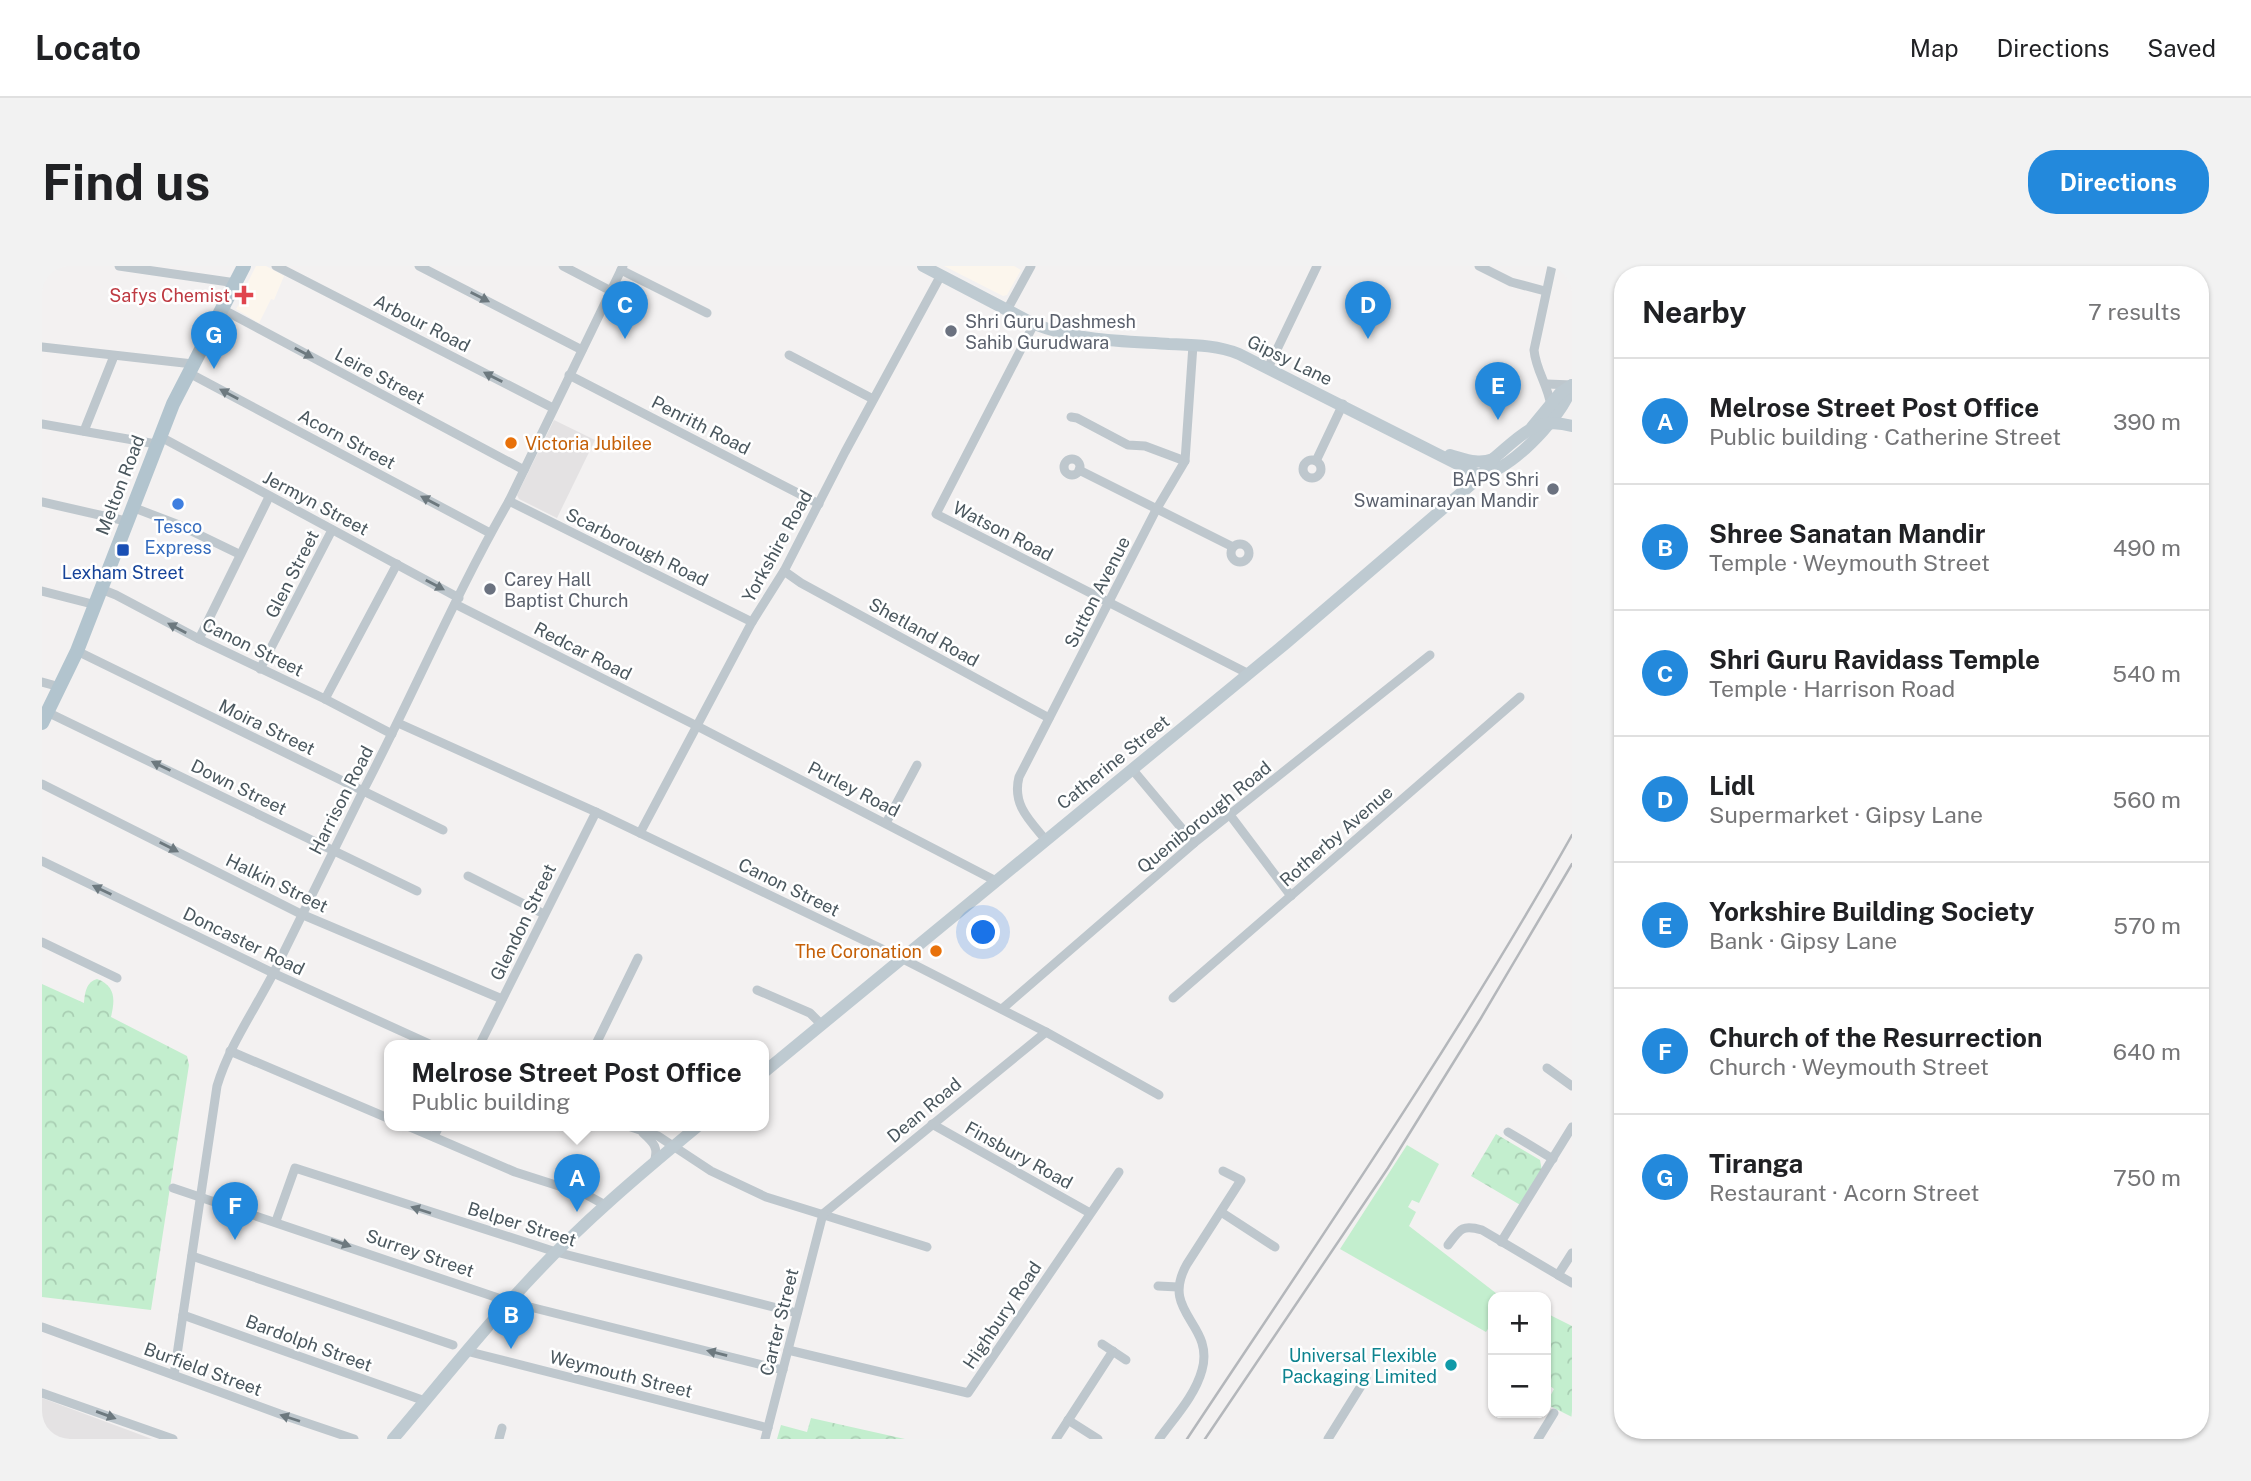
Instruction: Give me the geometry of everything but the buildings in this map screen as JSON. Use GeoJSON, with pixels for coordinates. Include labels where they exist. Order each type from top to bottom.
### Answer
{"type":"FeatureCollection","features":[{"type":"Feature","properties":{"kind":"main road","name":"Melton Road"},"geometry":{"type":"LineString","coordinates":[[45,717],[96,605],[157,440],[244,266]]}},
{"type":"Feature","properties":{"kind":"street"},"geometry":{"type":"LineString","coordinates":[[119,266],[162,269],[236,283]]}},
{"type":"Feature","properties":{"kind":"street","name":"Arbour Road"},"geometry":{"type":"LineString","coordinates":[[276,266],[554,408]]}},
{"type":"Feature","properties":{"kind":"street"},"geometry":{"type":"LineString","coordinates":[[419,266],[582,350]]}},
{"type":"Feature","properties":{"kind":"street"},"geometry":{"type":"LineString","coordinates":[[563,266],[611,291]]}},
{"type":"Feature","properties":{"kind":"street","name":"Gipsy Lane"},"geometry":{"type":"LineString","coordinates":[[923,266],[1053,332],[1079,338],[1194,345],[1229,350],[1343,404],[1481,476]]}},
{"type":"Feature","properties":{"kind":"street"},"geometry":{"type":"LineString","coordinates":[[1007,310],[1031,266]]}},
{"type":"Feature","properties":{"kind":"street"},"geometry":{"type":"LineString","coordinates":[[1268,368],[1317,266]]}},
{"type":"Feature","properties":{"kind":"street"},"geometry":{"type":"LineString","coordinates":[[1479,266],[1511,282],[1545,291]]}},
{"type":"Feature","properties":{"kind":"street"},"geometry":{"type":"LineString","coordinates":[[1552,266],[1534,350],[1536,364],[1546,384],[1552,421]]}},
{"type":"Feature","properties":{"kind":"street"},"geometry":{"type":"LineString","coordinates":[[622,268],[706,313]]}},
{"type":"Feature","properties":{"kind":"street","name":"Harrison Road"},"geometry":{"type":"LineString","coordinates":[[174,1375],[216,1086],[230,1051],[273,973],[490,533],[509,501],[622,268]]}},
{"type":"Feature","properties":{"kind":"street","name":"Yorkshire Road"},"geometry":{"type":"LineString","coordinates":[[640,833],[752,622],[784,571],[941,275]]}},
{"type":"Feature","properties":{"kind":"street","name":"Leire Street"},"geometry":{"type":"LineString","coordinates":[[222,309],[524,470]]}},
{"type":"Feature","properties":{"kind":"street","name":"Watson Road"},"geometry":{"type":"LineString","coordinates":[[1034,324],[936,514],[1247,673]]}},
{"type":"Feature","properties":{"kind":"street","name":"Sutton Avenue"},"geometry":{"type":"LineString","coordinates":[[1045,839],[1019,806],[1019,777],[1156,510],[1185,461],[1194,345]]}},
{"type":"Feature","properties":{"kind":"street"},"geometry":{"type":"LineString","coordinates":[[42,347],[191,368]]}},
{"type":"Feature","properties":{"kind":"street"},"geometry":{"type":"LineString","coordinates":[[789,355],[873,399]]}},
{"type":"Feature","properties":{"kind":"street"},"geometry":{"type":"LineString","coordinates":[[84,431],[114,356]]}},
{"type":"Feature","properties":{"kind":"street","name":"Acorn Street"},"geometry":{"type":"LineString","coordinates":[[191,368],[490,533]]}},
{"type":"Feature","properties":{"kind":"street","name":"Penrith Road"},"geometry":{"type":"LineString","coordinates":[[569,375],[819,504]]}},
{"type":"Feature","properties":{"kind":"street"},"geometry":{"type":"LineString","coordinates":[[1546,384],[1572,385]]}},
{"type":"Feature","properties":{"kind":"street"},"geometry":{"type":"LineString","coordinates":[[1481,476],[1503,467],[1541,434],[1566,400],[1572,385]]}},
{"type":"Feature","properties":{"kind":"street"},"geometry":{"type":"LineString","coordinates":[[1481,476],[1493,459],[1531,427],[1550,403],[1572,385]]}},
{"type":"Feature","properties":{"kind":"street"},"geometry":{"type":"LineString","coordinates":[[1531,427],[1552,421],[1572,425],[1566,400]]}},
{"type":"Feature","properties":{"kind":"street"},"geometry":{"type":"LineString","coordinates":[[1316,461],[1343,404]]}},
{"type":"Feature","properties":{"kind":"street"},"geometry":{"type":"LineString","coordinates":[[1071,418],[1077,418],[1128,445],[1145,446],[1185,461]]}},
{"type":"Feature","properties":{"kind":"street","name":"Jermyn Street"},"geometry":{"type":"LineString","coordinates":[[42,424],[157,440],[397,564],[457,601]]}},
{"type":"Feature","properties":{"kind":"street","name":"Gipsy Lane"},"geometry":{"type":"LineString","coordinates":[[1437,452],[1479,463],[1493,459]]}},
{"type":"Feature","properties":{"kind":"street"},"geometry":{"type":"LineString","coordinates":[[1455,463],[1461,473],[1462,483],[1458,496]]}},
{"type":"Feature","properties":{"kind":"street"},"geometry":{"type":"LineString","coordinates":[[1079,470],[1233,547]]}},
{"type":"Feature","properties":{"kind":"street","name":"Catherine Street"},"geometry":{"type":"LineString","coordinates":[[769,1068],[1296,634],[1481,476]]}},
{"type":"Feature","properties":{"kind":"street"},"geometry":{"type":"LineString","coordinates":[[199,639],[269,497]]}},
{"type":"Feature","properties":{"kind":"street","name":"Scarborough Road"},"geometry":{"type":"LineString","coordinates":[[509,501],[752,622]]}},
{"type":"Feature","properties":{"kind":"street"},"geometry":{"type":"LineString","coordinates":[[42,502],[129,514],[179,525],[239,554]]}},
{"type":"Feature","properties":{"kind":"street","name":"Glen Street"},"geometry":{"type":"LineString","coordinates":[[260,669],[332,530]]}},
{"type":"Feature","properties":{"kind":"street"},"geometry":{"type":"LineString","coordinates":[[325,699],[397,564]]}},
{"type":"Feature","properties":{"kind":"street","name":"Shetland Road"},"geometry":{"type":"LineString","coordinates":[[784,571],[801,583],[1049,718]]}},
{"type":"Feature","properties":{"kind":"street","name":"Canon Street"},"geometry":{"type":"LineString","coordinates":[[101,589],[392,734]]}},
{"type":"Feature","properties":{"kind":"street"},"geometry":{"type":"LineString","coordinates":[[42,592],[96,605]]}},
{"type":"Feature","properties":{"kind":"street","name":"Redcar Road"},"geometry":{"type":"LineString","coordinates":[[457,601],[697,726]]}},
{"type":"Feature","properties":{"kind":"street","name":"Moira Street"},"geometry":{"type":"LineString","coordinates":[[77,651],[443,830]]}},
{"type":"Feature","properties":{"kind":"street","name":"Queniborough Road"},"geometry":{"type":"LineString","coordinates":[[1002,1009],[1194,843],[1430,655]]}},
{"type":"Feature","properties":{"kind":"street"},"geometry":{"type":"LineString","coordinates":[[42,682],[60,687]]}},
{"type":"Feature","properties":{"kind":"street","name":"Rotherby Avenue"},"geometry":{"type":"LineString","coordinates":[[1173,998],[1520,697]]}},
{"type":"Feature","properties":{"kind":"street","name":"Down Street"},"geometry":{"type":"LineString","coordinates":[[45,717],[333,849],[417,891]]}},
{"type":"Feature","properties":{"kind":"street","name":"Canon Street"},"geometry":{"type":"LineString","coordinates":[[398,723],[596,812],[903,959],[1046,1032],[1159,1095]]}},
{"type":"Feature","properties":{"kind":"street","name":"Purley Road"},"geometry":{"type":"LineString","coordinates":[[697,726],[996,881]]}},
{"type":"Feature","properties":{"kind":"street"},"geometry":{"type":"LineString","coordinates":[[886,823],[917,765]]}},
{"type":"Feature","properties":{"kind":"street"},"geometry":{"type":"LineString","coordinates":[[1132,769],[1194,843]]}},
{"type":"Feature","properties":{"kind":"street","name":"Halkin Street"},"geometry":{"type":"LineString","coordinates":[[42,784],[301,914],[502,999]]}},
{"type":"Feature","properties":{"kind":"street","name":"Glendon Street"},"geometry":{"type":"LineString","coordinates":[[482,1040],[596,812]]}},
{"type":"Feature","properties":{"kind":"street"},"geometry":{"type":"LineString","coordinates":[[1230,815],[1291,896]]}},
{"type":"Feature","properties":{"kind":"street","name":"Doncaster Road"},"geometry":{"type":"LineString","coordinates":[[42,861],[273,973],[422,1040]]}},
{"type":"Feature","properties":{"kind":"street"},"geometry":{"type":"LineString","coordinates":[[468,876],[544,914]]}},
{"type":"Feature","properties":{"kind":"street"},"geometry":{"type":"LineString","coordinates":[[42,942],[117,978]]}},
{"type":"Feature","properties":{"kind":"street"},"geometry":{"type":"LineString","coordinates":[[599,1040],[638,958]]}},
{"type":"Feature","properties":{"kind":"street"},"geometry":{"type":"LineString","coordinates":[[757,990],[810,1013],[822,1025]]}},
{"type":"Feature","properties":{"kind":"street","name":"Dean Road"},"geometry":{"type":"LineString","coordinates":[[823,1214],[1046,1032]]}},
{"type":"Feature","properties":{"kind":"street"},"geometry":{"type":"LineString","coordinates":[[230,1051],[384,1115]]}},
{"type":"Feature","properties":{"kind":"street"},"geometry":{"type":"LineString","coordinates":[[1547,1068],[1572,1086]]}},
{"type":"Feature","properties":{"kind":"street","name":"Finsbury Road"},"geometry":{"type":"LineString","coordinates":[[932,1124],[1090,1213]]}},
{"type":"Feature","properties":{"kind":"street"},"geometry":{"type":"LineString","coordinates":[[1501,1242],[1572,1128]]}},
{"type":"Feature","properties":{"kind":"street"},"geometry":{"type":"LineString","coordinates":[[420,1131],[515,1172],[587,1195],[605,1205]]}},
{"type":"Feature","properties":{"kind":"street"},"geometry":{"type":"LineString","coordinates":[[434,1137],[437,1131]]}},
{"type":"Feature","properties":{"kind":"street"},"geometry":{"type":"LineString","coordinates":[[393,1439],[466,1351],[556,1252],[605,1205],[692,1131]]}},
{"type":"Feature","properties":{"kind":"street"},"geometry":{"type":"LineString","coordinates":[[642,1132],[658,1136],[734,1183],[766,1197],[927,1247]]}},
{"type":"Feature","properties":{"kind":"street"},"geometry":{"type":"LineString","coordinates":[[642,1132],[656,1145],[654,1163]]}},
{"type":"Feature","properties":{"kind":"street"},"geometry":{"type":"LineString","coordinates":[[1508,1132],[1553,1159]]}},
{"type":"Feature","properties":{"kind":"street","name":"Belper Street"},"geometry":{"type":"LineString","coordinates":[[276,1221],[295,1168],[556,1252],[797,1313]]}},
{"type":"Feature","properties":{"kind":"street"},"geometry":{"type":"LineString","coordinates":[[1158,1439],[1191,1395],[1202,1370],[1201,1340],[1194,1324],[1183,1310],[1178,1287],[1186,1264],[1241,1180],[1223,1171]]}},
{"type":"Feature","properties":{"kind":"street","name":"Highbury Road"},"geometry":{"type":"LineString","coordinates":[[788,1350],[968,1393],[1119,1172]]}},
{"type":"Feature","properties":{"kind":"street","name":"Surrey Street"},"geometry":{"type":"LineString","coordinates":[[173,1188],[510,1301],[783,1370]]}},
{"type":"Feature","properties":{"kind":"street"},"geometry":{"type":"LineString","coordinates":[[1221,1212],[1275,1247]]}},
{"type":"Feature","properties":{"kind":"street","name":"Carter Street"},"geometry":{"type":"LineString","coordinates":[[765,1439],[823,1214]]}},
{"type":"Feature","properties":{"kind":"street"},"geometry":{"type":"LineString","coordinates":[[1448,1245],[1459,1230],[1469,1226],[1482,1230],[1572,1283]]}},
{"type":"Feature","properties":{"kind":"street"},"geometry":{"type":"LineString","coordinates":[[1558,1275],[1572,1253]]}},
{"type":"Feature","properties":{"kind":"street"},"geometry":{"type":"LineString","coordinates":[[192,1256],[453,1345]]}},
{"type":"Feature","properties":{"kind":"street"},"geometry":{"type":"LineString","coordinates":[[1158,1286],[1178,1287]]}},
{"type":"Feature","properties":{"kind":"street","name":"Bardolph Street"},"geometry":{"type":"LineString","coordinates":[[183,1315],[425,1401]]}},
{"type":"Feature","properties":{"kind":"street","name":"Burfield Street"},"geometry":{"type":"LineString","coordinates":[[42,1327],[280,1415],[354,1439]]}},
{"type":"Feature","properties":{"kind":"street"},"geometry":{"type":"LineString","coordinates":[[1102,1344],[1126,1360]]}},
{"type":"Feature","properties":{"kind":"street","name":"Weymouth Street"},"geometry":{"type":"LineString","coordinates":[[466,1351],[768,1428]]}},
{"type":"Feature","properties":{"kind":"street"},"geometry":{"type":"LineString","coordinates":[[1056,1439],[1113,1351]]}},
{"type":"Feature","properties":{"kind":"street"},"geometry":{"type":"LineString","coordinates":[[1328,1439],[1366,1378]]}},
{"type":"Feature","properties":{"kind":"street"},"geometry":{"type":"LineString","coordinates":[[42,1392],[173,1439]]}},
{"type":"Feature","properties":{"kind":"street"},"geometry":{"type":"LineString","coordinates":[[1538,1439],[1555,1413]]}},
{"type":"Feature","properties":{"kind":"street"},"geometry":{"type":"LineString","coordinates":[[1068,1420],[1098,1439]]}},
{"type":"Feature","properties":{"kind":"street"},"geometry":{"type":"LineString","coordinates":[[499,1439],[502,1428]]}},
{"type":"Feature","properties":{"kind":"shaded area"},"geometry":{"type":"Polygon","coordinates":[[[256,266],[266,266],[284,276],[274,300],[271,299],[259,323],[236,309],[247,291],[246,286],[256,266]]]}},
{"type":"Feature","properties":{"kind":"shaded area"},"geometry":{"type":"Polygon","coordinates":[[[944,266],[1014,266],[1021,270],[1007,295],[1003,296],[944,266]]]}},
{"type":"Feature","properties":{"kind":"shaded area"},"geometry":{"type":"Polygon","coordinates":[[[554,420],[595,440],[557,518],[519,499],[517,495],[554,420]]]}},
{"type":"Feature","properties":{"kind":"shaded area"},"geometry":{"type":"Polygon","coordinates":[[[42,1398],[152,1439],[42,1439],[42,1398]]]}},
{"type":"Feature","properties":{"kind":"green space"},"geometry":{"type":"Polygon","coordinates":[[[97,979],[108,986],[113,994],[111,1017],[187,1056],[189,1065],[151,1310],[42,1297],[42,984],[84,1003],[88,985],[97,979]]]}},
{"type":"Feature","properties":{"kind":"green space"},"geometry":{"type":"Polygon","coordinates":[[[1496,1134],[1540,1160],[1542,1171],[1522,1206],[1471,1176],[1496,1134]]]}},
{"type":"Feature","properties":{"kind":"green space"},"geometry":{"type":"Polygon","coordinates":[[[1407,1145],[1439,1164],[1419,1203],[1412,1200],[1408,1207],[1416,1212],[1409,1226],[1495,1292],[1488,1292],[1488,1329],[1486,1332],[1340,1249],[1407,1145]]]}},
{"type":"Feature","properties":{"kind":"green space"},"geometry":{"type":"Polygon","coordinates":[[[1551,1316],[1572,1326],[1572,1417],[1551,1406],[1554,1389],[1551,1387],[1551,1316]]]}},
{"type":"Feature","properties":{"kind":"green space"},"geometry":{"type":"Polygon","coordinates":[[[811,1418],[905,1439],[777,1439],[781,1425],[807,1432],[811,1418]]]}},
{"type":"Feature","properties":{"kind":"railway"},"geometry":{"type":"LineString","coordinates":[[1187,1439],[1434,1065],[1572,835]]}},
{"type":"Feature","properties":{"kind":"railway"},"geometry":{"type":"LineString","coordinates":[[1205,1439],[1388,1168],[1572,864]]}},
{"type":"Feature","properties":{"kind":"place","name":"Safys Chemist"},"geometry":{"type":"Point","coordinates":[244,295]}},
{"type":"Feature","properties":{"kind":"place","name":"Shri Guru Dashmesh Sahib Gurudwara"},"geometry":{"type":"Point","coordinates":[951,331]}},
{"type":"Feature","properties":{"kind":"place","name":"Shri Guru Ravidass Temple"},"geometry":{"type":"Point","coordinates":[625,339]}},
{"type":"Feature","properties":{"kind":"place","name":"Lidl"},"geometry":{"type":"Point","coordinates":[1368,339]}},
{"type":"Feature","properties":{"kind":"place","name":"Tiranga"},"geometry":{"type":"Point","coordinates":[214,369]}},
{"type":"Feature","properties":{"kind":"place","name":"Yorkshire Building Society"},"geometry":{"type":"Point","coordinates":[1498,420]}},
{"type":"Feature","properties":{"kind":"place","name":"Victoria Jubilee"},"geometry":{"type":"Point","coordinates":[511,443]}},
{"type":"Feature","properties":{"kind":"place","name":"BAPS Shri Swaminarayan Mandir"},"geometry":{"type":"Point","coordinates":[1553,489]}},
{"type":"Feature","properties":{"kind":"place","name":"Tesco Express"},"geometry":{"type":"Point","coordinates":[178,504]}},
{"type":"Feature","properties":{"kind":"place","name":"Lexham Street"},"geometry":{"type":"Point","coordinates":[123,550]}},
{"type":"Feature","properties":{"kind":"place","name":"Carey Hall Baptist Church"},"geometry":{"type":"Point","coordinates":[490,589]}},
{"type":"Feature","properties":{"kind":"place","name":"The Coronation"},"geometry":{"type":"Point","coordinates":[936,951]}},
{"type":"Feature","properties":{"kind":"place","name":"Melrose Street Post Office"},"geometry":{"type":"Point","coordinates":[577,1212]}},
{"type":"Feature","properties":{"kind":"place","name":"Church of the Resurrection"},"geometry":{"type":"Point","coordinates":[235,1240]}},
{"type":"Feature","properties":{"kind":"place","name":"Shree Sanatan Mandir"},"geometry":{"type":"Point","coordinates":[511,1349]}},
{"type":"Feature","properties":{"kind":"place","name":"Universal Flexible Packaging Limited"},"geometry":{"type":"Point","coordinates":[1451,1365]}}]}
